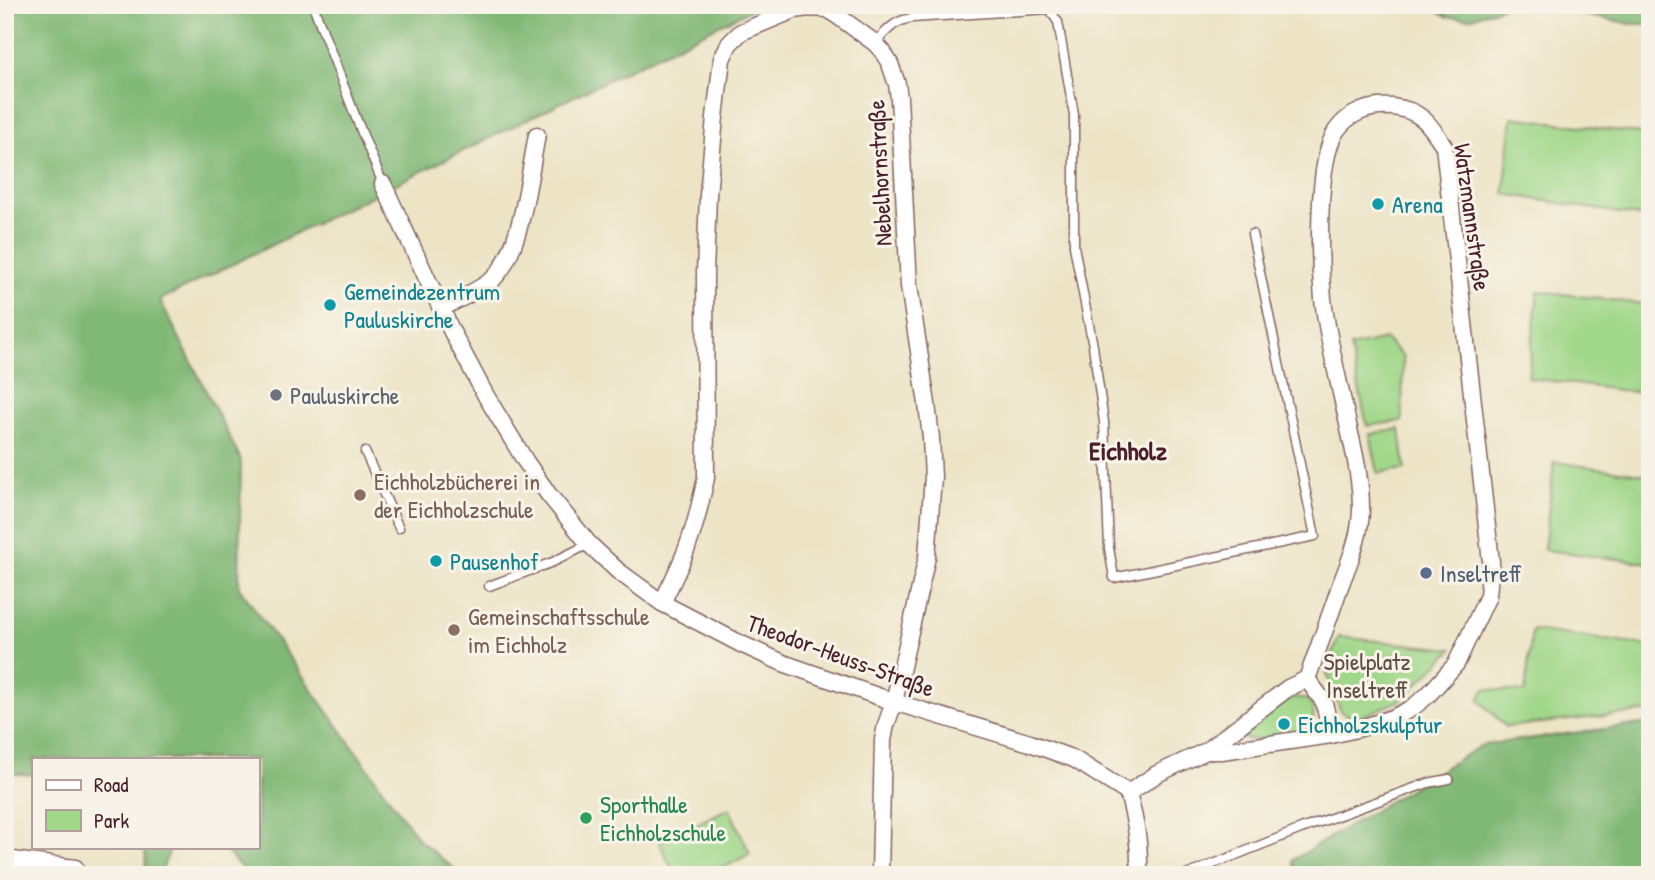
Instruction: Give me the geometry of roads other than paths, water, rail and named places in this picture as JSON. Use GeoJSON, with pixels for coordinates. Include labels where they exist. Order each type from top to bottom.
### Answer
{"type":"FeatureCollection","features":[{"type":"Feature","properties":{"kind":"street","name":"Nebelhornstraße"},"geometry":{"type":"LineString","coordinates":[[662,603],[683,560],[706,478],[705,273],[715,117],[722,59],[729,44],[741,32],[783,14],[808,8],[828,9],[884,52],[898,91],[907,263],[931,438],[933,477],[927,556],[883,740],[880,875]]}},
{"type":"Feature","properties":{"kind":"street","name":"Watzmannstraße"},"geometry":{"type":"LineString","coordinates":[[1128,793],[1157,774],[1206,751],[1289,688],[1307,679],[1358,538],[1361,509],[1358,469],[1323,300],[1320,222],[1326,158],[1337,130],[1345,121],[1364,110],[1396,107],[1412,111],[1424,118],[1444,146],[1491,562],[1488,596],[1456,664],[1428,695],[1412,708],[1395,717],[1331,735],[1206,751]]}},
{"type":"Feature","properties":{"kind":"street"},"geometry":{"type":"LineString","coordinates":[[441,308],[492,280],[506,263],[518,232],[537,135]]}},
{"type":"Feature","properties":{"kind":"street","name":"Theodor-Heuss-Straße"},"geometry":{"type":"LineString","coordinates":[[383,184],[486,396],[526,462],[589,544],[618,570],[662,603],[783,663],[894,702],[1074,759],[1128,793]]}},
{"type":"Feature","properties":{"kind":"street"},"geometry":{"type":"LineString","coordinates":[[1307,679],[1324,702],[1331,735]]}},
{"type":"Feature","properties":{"kind":"street"},"geometry":{"type":"LineString","coordinates":[[1128,793],[1137,825],[1139,875]]}},
{"type":"Feature","properties":{"kind":"street"},"geometry":{"type":"LineString","coordinates":[[5,859],[75,868],[76,875]]}},
{"type":"Feature","properties":{"kind":"lane"},"geometry":{"type":"LineString","coordinates":[[313,5],[383,184]]}},
{"type":"Feature","properties":{"kind":"lane"},"geometry":{"type":"LineString","coordinates":[[875,43],[894,23],[912,18],[1049,9],[1058,22],[1073,115],[1074,246],[1104,422],[1114,578],[1314,536],[1252,234]]}},
{"type":"Feature","properties":{"kind":"lane"},"geometry":{"type":"LineString","coordinates":[[365,452],[399,528]]}},
{"type":"Feature","properties":{"kind":"lane"},"geometry":{"type":"LineString","coordinates":[[489,586],[553,562],[589,544]]}},
{"type":"Feature","properties":{"kind":"lane"},"geometry":{"type":"LineString","coordinates":[[1186,875],[1416,787],[1449,779]]}},
{"type":"Feature","properties":{"kind":"place","name":"Arena"},"geometry":{"type":"Point","coordinates":[1378,204]}},
{"type":"Feature","properties":{"kind":"place","name":"Gemeindezentrum Pauluskirche"},"geometry":{"type":"Point","coordinates":[330,305]}},
{"type":"Feature","properties":{"kind":"place","name":"Pauluskirche"},"geometry":{"type":"Point","coordinates":[276,395]}},
{"type":"Feature","properties":{"kind":"place","name":"Eichholzbücherei in der Eichholzschule"},"geometry":{"type":"Point","coordinates":[360,495]}},
{"type":"Feature","properties":{"kind":"place","name":"Pausenhof"},"geometry":{"type":"Point","coordinates":[436,561]}},
{"type":"Feature","properties":{"kind":"place","name":"Inseltreff"},"geometry":{"type":"Point","coordinates":[1426,573]}},
{"type":"Feature","properties":{"kind":"place","name":"Gemeinschaftsschule im Eichholz"},"geometry":{"type":"Point","coordinates":[454,630]}},
{"type":"Feature","properties":{"kind":"place","name":"Eichholzskulptur"},"geometry":{"type":"Point","coordinates":[1284,724]}},
{"type":"Feature","properties":{"kind":"place","name":"Sporthalle Eichholzschule"},"geometry":{"type":"Point","coordinates":[586,818]}},
{"type":"Feature","properties":{"kind":"district","name":"Eichholz"},"geometry":{"type":"Point","coordinates":[1128,450]}},
{"type":"Feature","properties":{"kind":"park label","name":"Spielplatz Inseltreff"},"geometry":{"type":"Point","coordinates":[1367,675]}}]}
